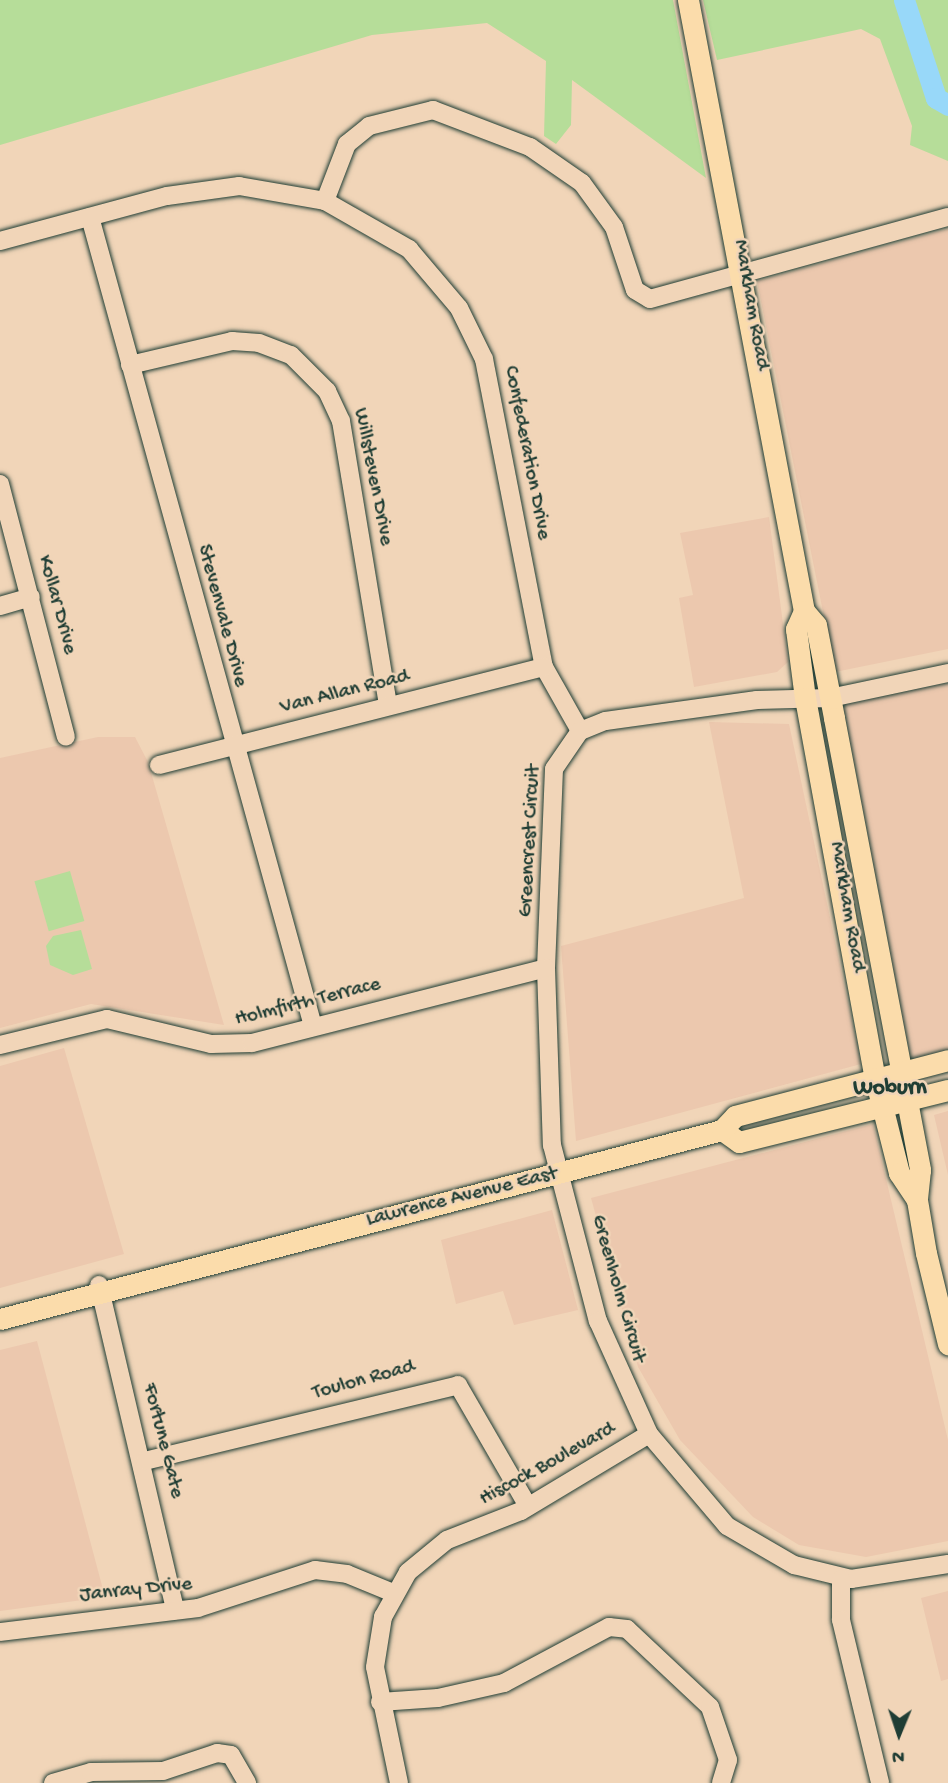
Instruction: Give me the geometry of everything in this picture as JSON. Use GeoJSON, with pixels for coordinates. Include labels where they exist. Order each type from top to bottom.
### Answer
{"type":"FeatureCollection","features":[{"type":"Feature","properties":{"kind":"main road","name":"Markham Road"},"geometry":{"type":"LineString","coordinates":[[688,0],[744,276],[804,611],[816,625],[920,1170],[917,1199],[948,1344]]}},
{"type":"Feature","properties":{"kind":"main road","name":"Markham Road"},"geometry":{"type":"LineString","coordinates":[[804,611],[796,629],[805,698],[875,1078],[900,1173],[917,1199]]}},
{"type":"Feature","properties":{"kind":"main road","name":"Lawrence Avenue East"},"geometry":{"type":"LineString","coordinates":[[5,1318],[722,1130],[735,1116],[948,1060]]}},
{"type":"Feature","properties":{"kind":"main road","name":"Lawrence Avenue East"},"geometry":{"type":"LineString","coordinates":[[722,1130],[739,1142],[948,1090]]}},
{"type":"Feature","properties":{"kind":"street"},"geometry":{"type":"LineString","coordinates":[[326,201],[346,144],[369,126],[424,111],[446,113],[530,147],[582,183],[614,228],[640,296],[744,276],[948,217]]}},
{"type":"Feature","properties":{"kind":"street","name":"Confederation Drive"},"geometry":{"type":"LineString","coordinates":[[0,241],[190,191],[239,186],[326,201],[409,249],[434,274],[471,330],[493,391],[544,667],[580,731]]}},
{"type":"Feature","properties":{"kind":"street","name":"Stevenvale Drive"},"geometry":{"type":"LineString","coordinates":[[90,217],[232,746],[313,1026]]}},
{"type":"Feature","properties":{"kind":"street","name":"Willsteven Drive"},"geometry":{"type":"LineString","coordinates":[[130,365],[232,341],[259,344],[291,355],[327,391],[341,421],[388,705]]}},
{"type":"Feature","properties":{"kind":"street","name":"Kollar Drive"},"geometry":{"type":"LineString","coordinates":[[0,484],[66,737]]}},
{"type":"Feature","properties":{"kind":"street"},"geometry":{"type":"LineString","coordinates":[[0,606],[31,597]]}},
{"type":"Feature","properties":{"kind":"street","name":"Van Allan Road"},"geometry":{"type":"LineString","coordinates":[[159,765],[544,667]]}},
{"type":"Feature","properties":{"kind":"street"},"geometry":{"type":"LineString","coordinates":[[580,731],[643,715],[805,698],[830,698],[948,673]]}},
{"type":"Feature","properties":{"kind":"street","name":"Greencrest Circuit"},"geometry":{"type":"LineString","coordinates":[[559,1172],[548,1121],[546,968],[554,769],[580,731]]}},
{"type":"Feature","properties":{"kind":"street","name":"Holmfirth Terrace"},"geometry":{"type":"LineString","coordinates":[[0,1045],[107,1019],[226,1046],[546,968]]}},
{"type":"Feature","properties":{"kind":"street","name":"Greenholm Circuit"},"geometry":{"type":"LineString","coordinates":[[559,1172],[611,1356],[649,1434],[736,1534],[794,1566],[841,1579],[948,1564]]}},
{"type":"Feature","properties":{"kind":"street","name":"Fortune Gate"},"geometry":{"type":"LineString","coordinates":[[100,1291],[145,1461],[175,1610]]}},
{"type":"Feature","properties":{"kind":"street","name":"Toulon Road"},"geometry":{"type":"LineString","coordinates":[[145,1461],[458,1385],[528,1506]]}},
{"type":"Feature","properties":{"kind":"street","name":"Hiscock Boulevard"},"geometry":{"type":"LineString","coordinates":[[399,1783],[380,1702],[376,1647],[393,1593],[436,1547],[528,1506],[649,1434]]}},
{"type":"Feature","properties":{"kind":"street","name":"Janray Drive"},"geometry":{"type":"LineString","coordinates":[[0,1632],[175,1610],[315,1570],[347,1574],[393,1593]]}},
{"type":"Feature","properties":{"kind":"street"},"geometry":{"type":"LineString","coordinates":[[841,1579],[841,1620],[880,1783]]}},
{"type":"Feature","properties":{"kind":"street"},"geometry":{"type":"LineString","coordinates":[[380,1702],[438,1698],[504,1683],[609,1627],[627,1629],[710,1707],[728,1760],[721,1783]]}},
{"type":"Feature","properties":{"kind":"street"},"geometry":{"type":"LineString","coordinates":[[52,1783],[91,1772],[163,1771],[217,1753],[231,1755],[247,1783]]}},
{"type":"Feature","properties":{"kind":"shaded area"},"geometry":{"type":"Polygon","coordinates":[[[948,229],[948,649],[835,672],[757,281],[948,229]]]}},
{"type":"Feature","properties":{"kind":"shaded area"},"geometry":{"type":"Polygon","coordinates":[[[769,517],[788,662],[777,672],[694,687],[679,598],[693,595],[680,533],[769,517]]]}},
{"type":"Feature","properties":{"kind":"shaded area"},"geometry":{"type":"Polygon","coordinates":[[[948,673],[948,1060],[900,1072],[830,698],[948,673]]]}},
{"type":"Feature","properties":{"kind":"shaded area"},"geometry":{"type":"Polygon","coordinates":[[[709,722],[789,724],[861,1064],[576,1141],[561,946],[744,898],[709,722]]]}},
{"type":"Feature","properties":{"kind":"shaded area"},"geometry":{"type":"Polygon","coordinates":[[[98,737],[135,737],[148,762],[224,1025],[91,1004],[0,1028],[0,758],[98,737]]]}},
{"type":"Feature","properties":{"kind":"shaded area"},"geometry":{"type":"Polygon","coordinates":[[[64,1048],[124,1254],[0,1288],[0,1066],[64,1048]]]}},
{"type":"Feature","properties":{"kind":"shaded area"},"geometry":{"type":"Polygon","coordinates":[[[948,1111],[948,1175],[934,1115],[948,1111]]]}},
{"type":"Feature","properties":{"kind":"shaded area"},"geometry":{"type":"Polygon","coordinates":[[[873,1124],[948,1440],[948,1541],[866,1557],[799,1545],[753,1517],[680,1440],[638,1367],[591,1198],[873,1124]]]}},
{"type":"Feature","properties":{"kind":"shaded area"},"geometry":{"type":"Polygon","coordinates":[[[552,1210],[578,1310],[514,1325],[503,1291],[456,1304],[441,1240],[552,1210]]]}},
{"type":"Feature","properties":{"kind":"shaded area"},"geometry":{"type":"Polygon","coordinates":[[[37,1341],[105,1597],[0,1611],[0,1350],[37,1341]]]}},
{"type":"Feature","properties":{"kind":"shaded area"},"geometry":{"type":"Polygon","coordinates":[[[948,1591],[948,1679],[941,1681],[921,1598],[948,1591]]]}},
{"type":"Feature","properties":{"kind":"green space"},"geometry":{"type":"Polygon","coordinates":[[[0,0],[673,0],[706,178],[572,80],[571,125],[556,144],[544,136],[546,61],[487,23],[372,35],[0,145],[0,0]]]}},
{"type":"Feature","properties":{"kind":"green space"},"geometry":{"type":"Polygon","coordinates":[[[703,0],[948,0],[948,161],[910,145],[912,126],[880,39],[861,29],[717,60],[703,0]]]}},
{"type":"Feature","properties":{"kind":"green space"},"geometry":{"type":"Polygon","coordinates":[[[70,871],[84,921],[49,931],[34,881],[70,871]]]}},
{"type":"Feature","properties":{"kind":"green space"},"geometry":{"type":"Polygon","coordinates":[[[81,930],[92,969],[73,975],[50,965],[46,946],[53,936],[81,930]]]}},
{"type":"Feature","properties":{"kind":"waterway"},"geometry":{"type":"LineString","coordinates":[[904,0],[936,98],[948,105]]}},
{"type":"Feature","properties":{"kind":"district","name":"Woburn"},"geometry":{"type":"Point","coordinates":[890,1089]}}]}
